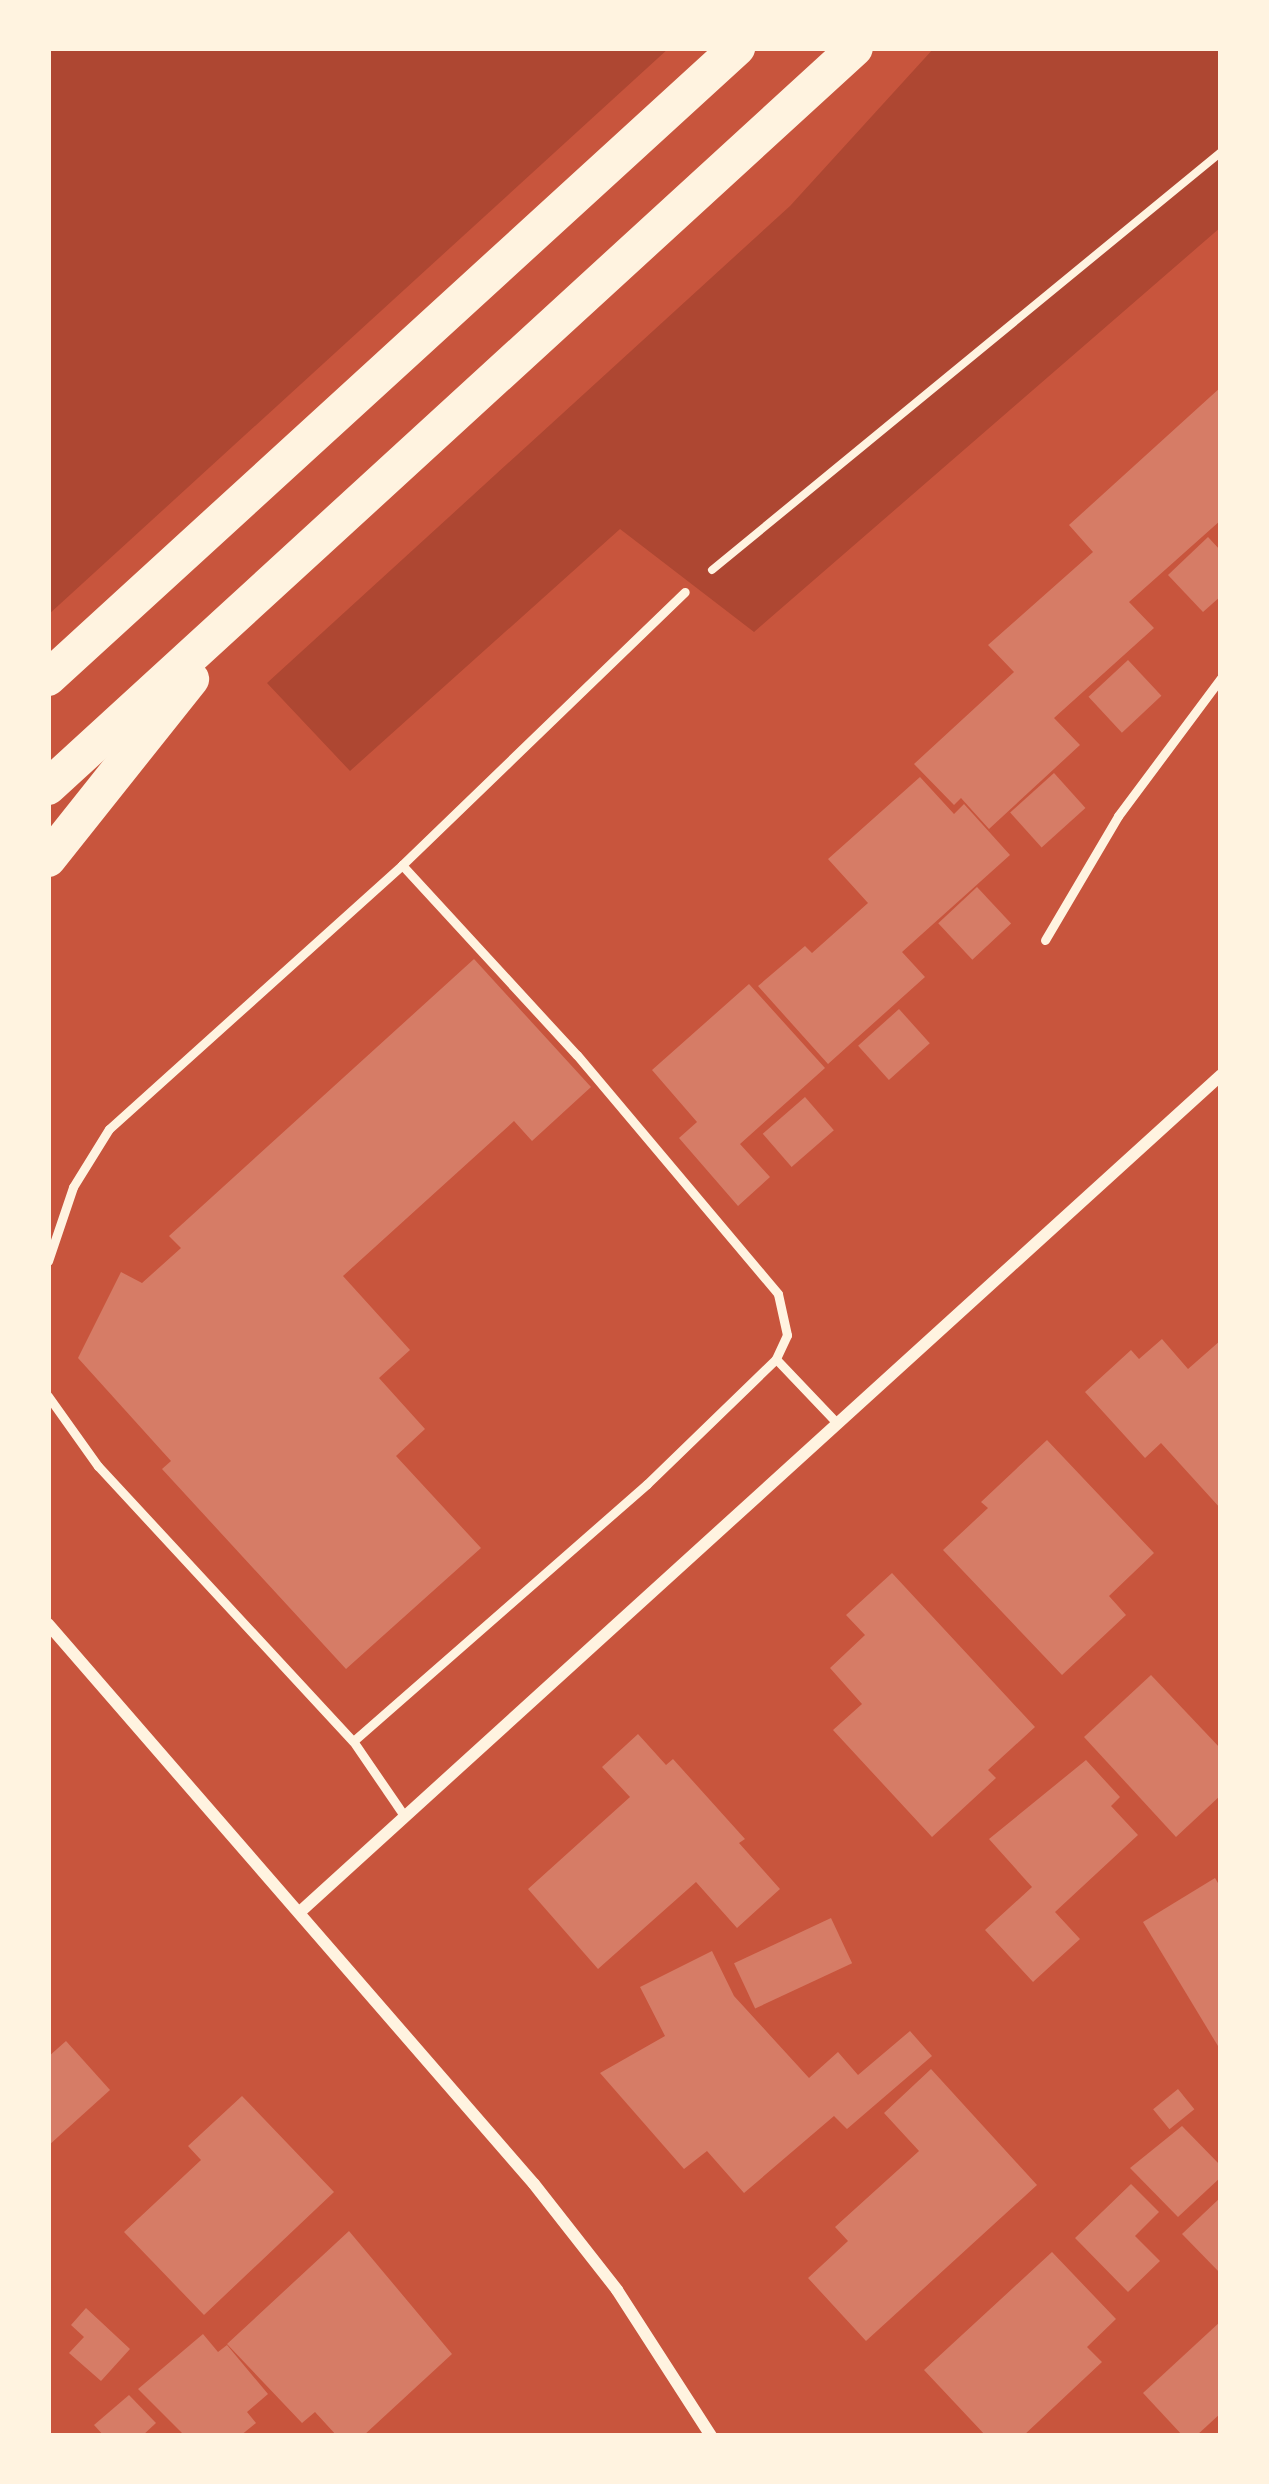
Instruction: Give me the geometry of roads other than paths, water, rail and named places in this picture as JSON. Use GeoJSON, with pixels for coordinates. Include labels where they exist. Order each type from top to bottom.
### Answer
{"type":"FeatureCollection","features":[{"type":"Feature","properties":{"kind":"highway"},"geometry":{"type":"LineString","coordinates":[[48,678],[737,48]]}},
{"type":"Feature","properties":{"kind":"highway"},"geometry":{"type":"LineString","coordinates":[[48,788],[855,48]]}},
{"type":"Feature","properties":{"kind":"highway"},"geometry":{"type":"LineString","coordinates":[[48,859],[233,624],[327,531]]}},
{"type":"Feature","properties":{"kind":"street"},"geometry":{"type":"LineString","coordinates":[[301,1911],[1221,1075]]}},
{"type":"Feature","properties":{"kind":"street"},"geometry":{"type":"LineString","coordinates":[[48,1624],[301,1911],[604,2272],[711,2436]]}},
{"type":"Feature","properties":{"kind":"lane"},"geometry":{"type":"LineString","coordinates":[[48,1261],[73,1187],[109,1129],[402,865],[685,592]]}},
{"type":"Feature","properties":{"kind":"lane"},"geometry":{"type":"LineString","coordinates":[[1045,940],[1118,816],[1221,678]]}},
{"type":"Feature","properties":{"kind":"lane"},"geometry":{"type":"LineString","coordinates":[[353,1742],[647,1484],[776,1359],[787,1335],[778,1294],[757,1266],[577,1055],[402,865]]}},
{"type":"Feature","properties":{"kind":"lane"},"geometry":{"type":"LineString","coordinates":[[776,1359],[836,1422]]}},
{"type":"Feature","properties":{"kind":"lane"},"geometry":{"type":"LineString","coordinates":[[48,1396],[98,1466],[353,1742],[404,1814]]}}]}
